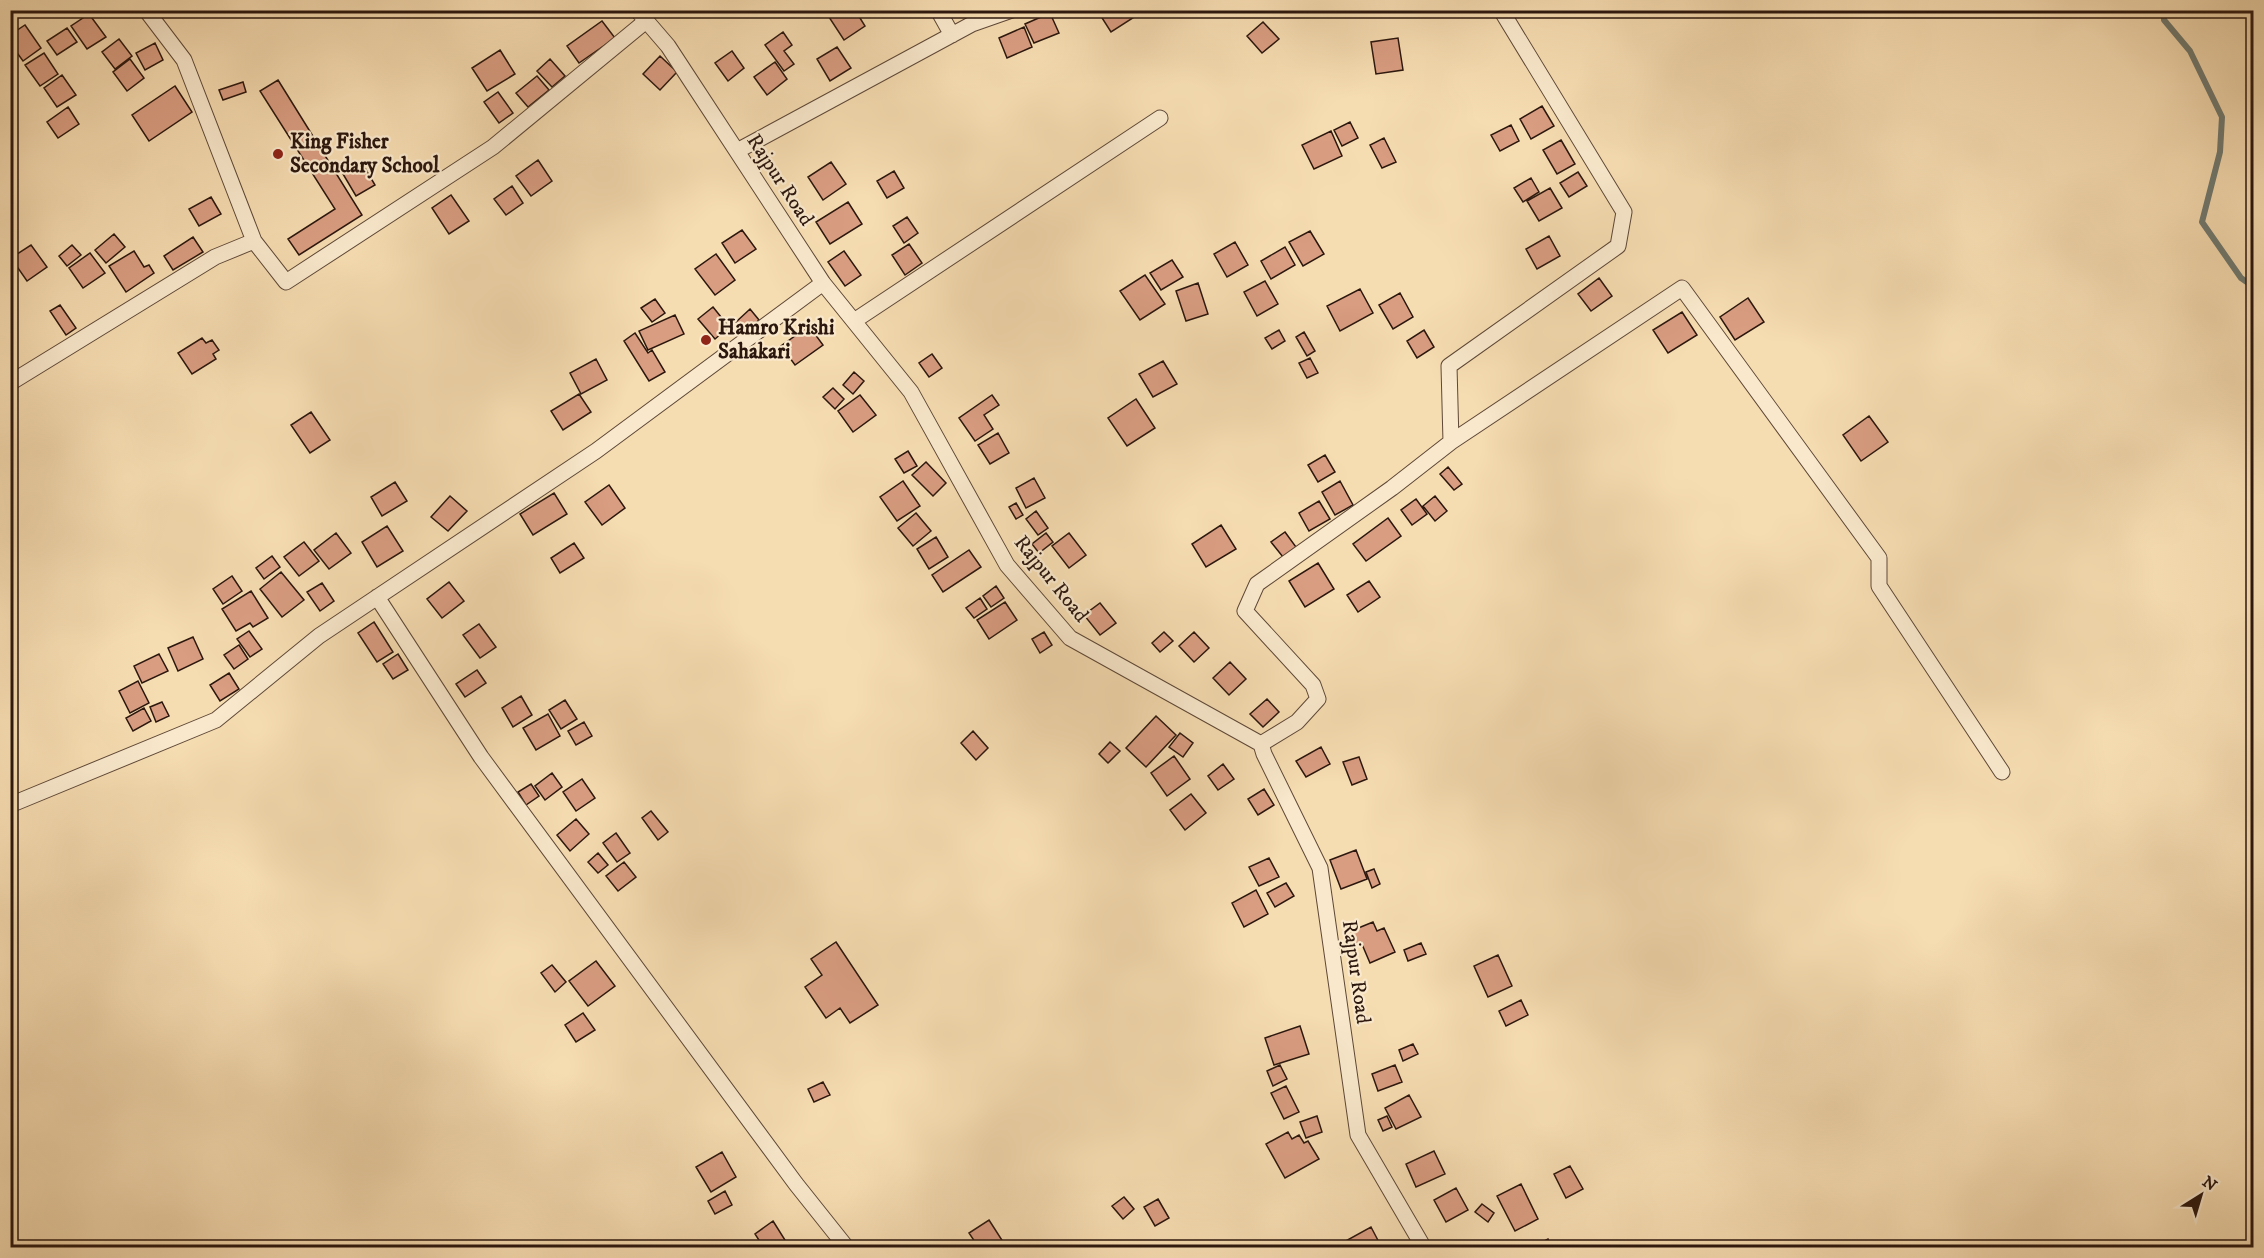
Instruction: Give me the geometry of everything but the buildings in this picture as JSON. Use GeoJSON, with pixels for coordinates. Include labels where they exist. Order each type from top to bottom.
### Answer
{"type":"FeatureCollection","features":[{"type":"Feature","properties":{"kind":"street"},"geometry":{"type":"LineString","coordinates":[[146,10],[184,60],[254,241],[286,282],[494,147],[642,16]]}},
{"type":"Feature","properties":{"kind":"street"},"geometry":{"type":"LineString","coordinates":[[938,10],[952,35]]}},
{"type":"Feature","properties":{"kind":"street"},"geometry":{"type":"LineString","coordinates":[[737,151],[972,24],[1012,10]]}},
{"type":"Feature","properties":{"kind":"street"},"geometry":{"type":"LineString","coordinates":[[1451,442],[1449,366],[1618,246],[1624,212],[1501,10]]}},
{"type":"Feature","properties":{"kind":"street","name":"Rajpur Road"},"geometry":{"type":"LineString","coordinates":[[642,16],[668,46],[823,283],[911,392],[1007,565],[1070,638],[1261,744],[1320,868],[1358,1135],[1424,1248]]}},
{"type":"Feature","properties":{"kind":"street"},"geometry":{"type":"LineString","coordinates":[[854,321],[1160,118]]}},
{"type":"Feature","properties":{"kind":"street"},"geometry":{"type":"LineString","coordinates":[[10,383],[215,257],[254,241]]}},
{"type":"Feature","properties":{"kind":"street"},"geometry":{"type":"LineString","coordinates":[[10,805],[216,720],[319,636],[596,451],[823,283]]}},
{"type":"Feature","properties":{"kind":"street"},"geometry":{"type":"LineString","coordinates":[[1261,744],[1297,722],[1318,699],[1313,685],[1245,611],[1257,584],[1392,488],[1451,442],[1683,288],[1879,558],[1879,586],[2002,772]]}},
{"type":"Feature","properties":{"kind":"street"},"geometry":{"type":"LineString","coordinates":[[377,597],[481,757],[789,1175],[847,1248]]}},
{"type":"Feature","properties":{"kind":"waterway"},"geometry":{"type":"LineString","coordinates":[[2164,10],[2164,20],[2190,51],[2222,117],[2220,152],[2202,222],[2241,278],[2254,287]]}},
{"type":"Feature","properties":{"kind":"place","name":"King Fisher Secondary School"},"geometry":{"type":"Point","coordinates":[278,154]}},
{"type":"Feature","properties":{"kind":"place","name":"Hamro Krishi Sahakari"},"geometry":{"type":"Point","coordinates":[706,340]}}]}
